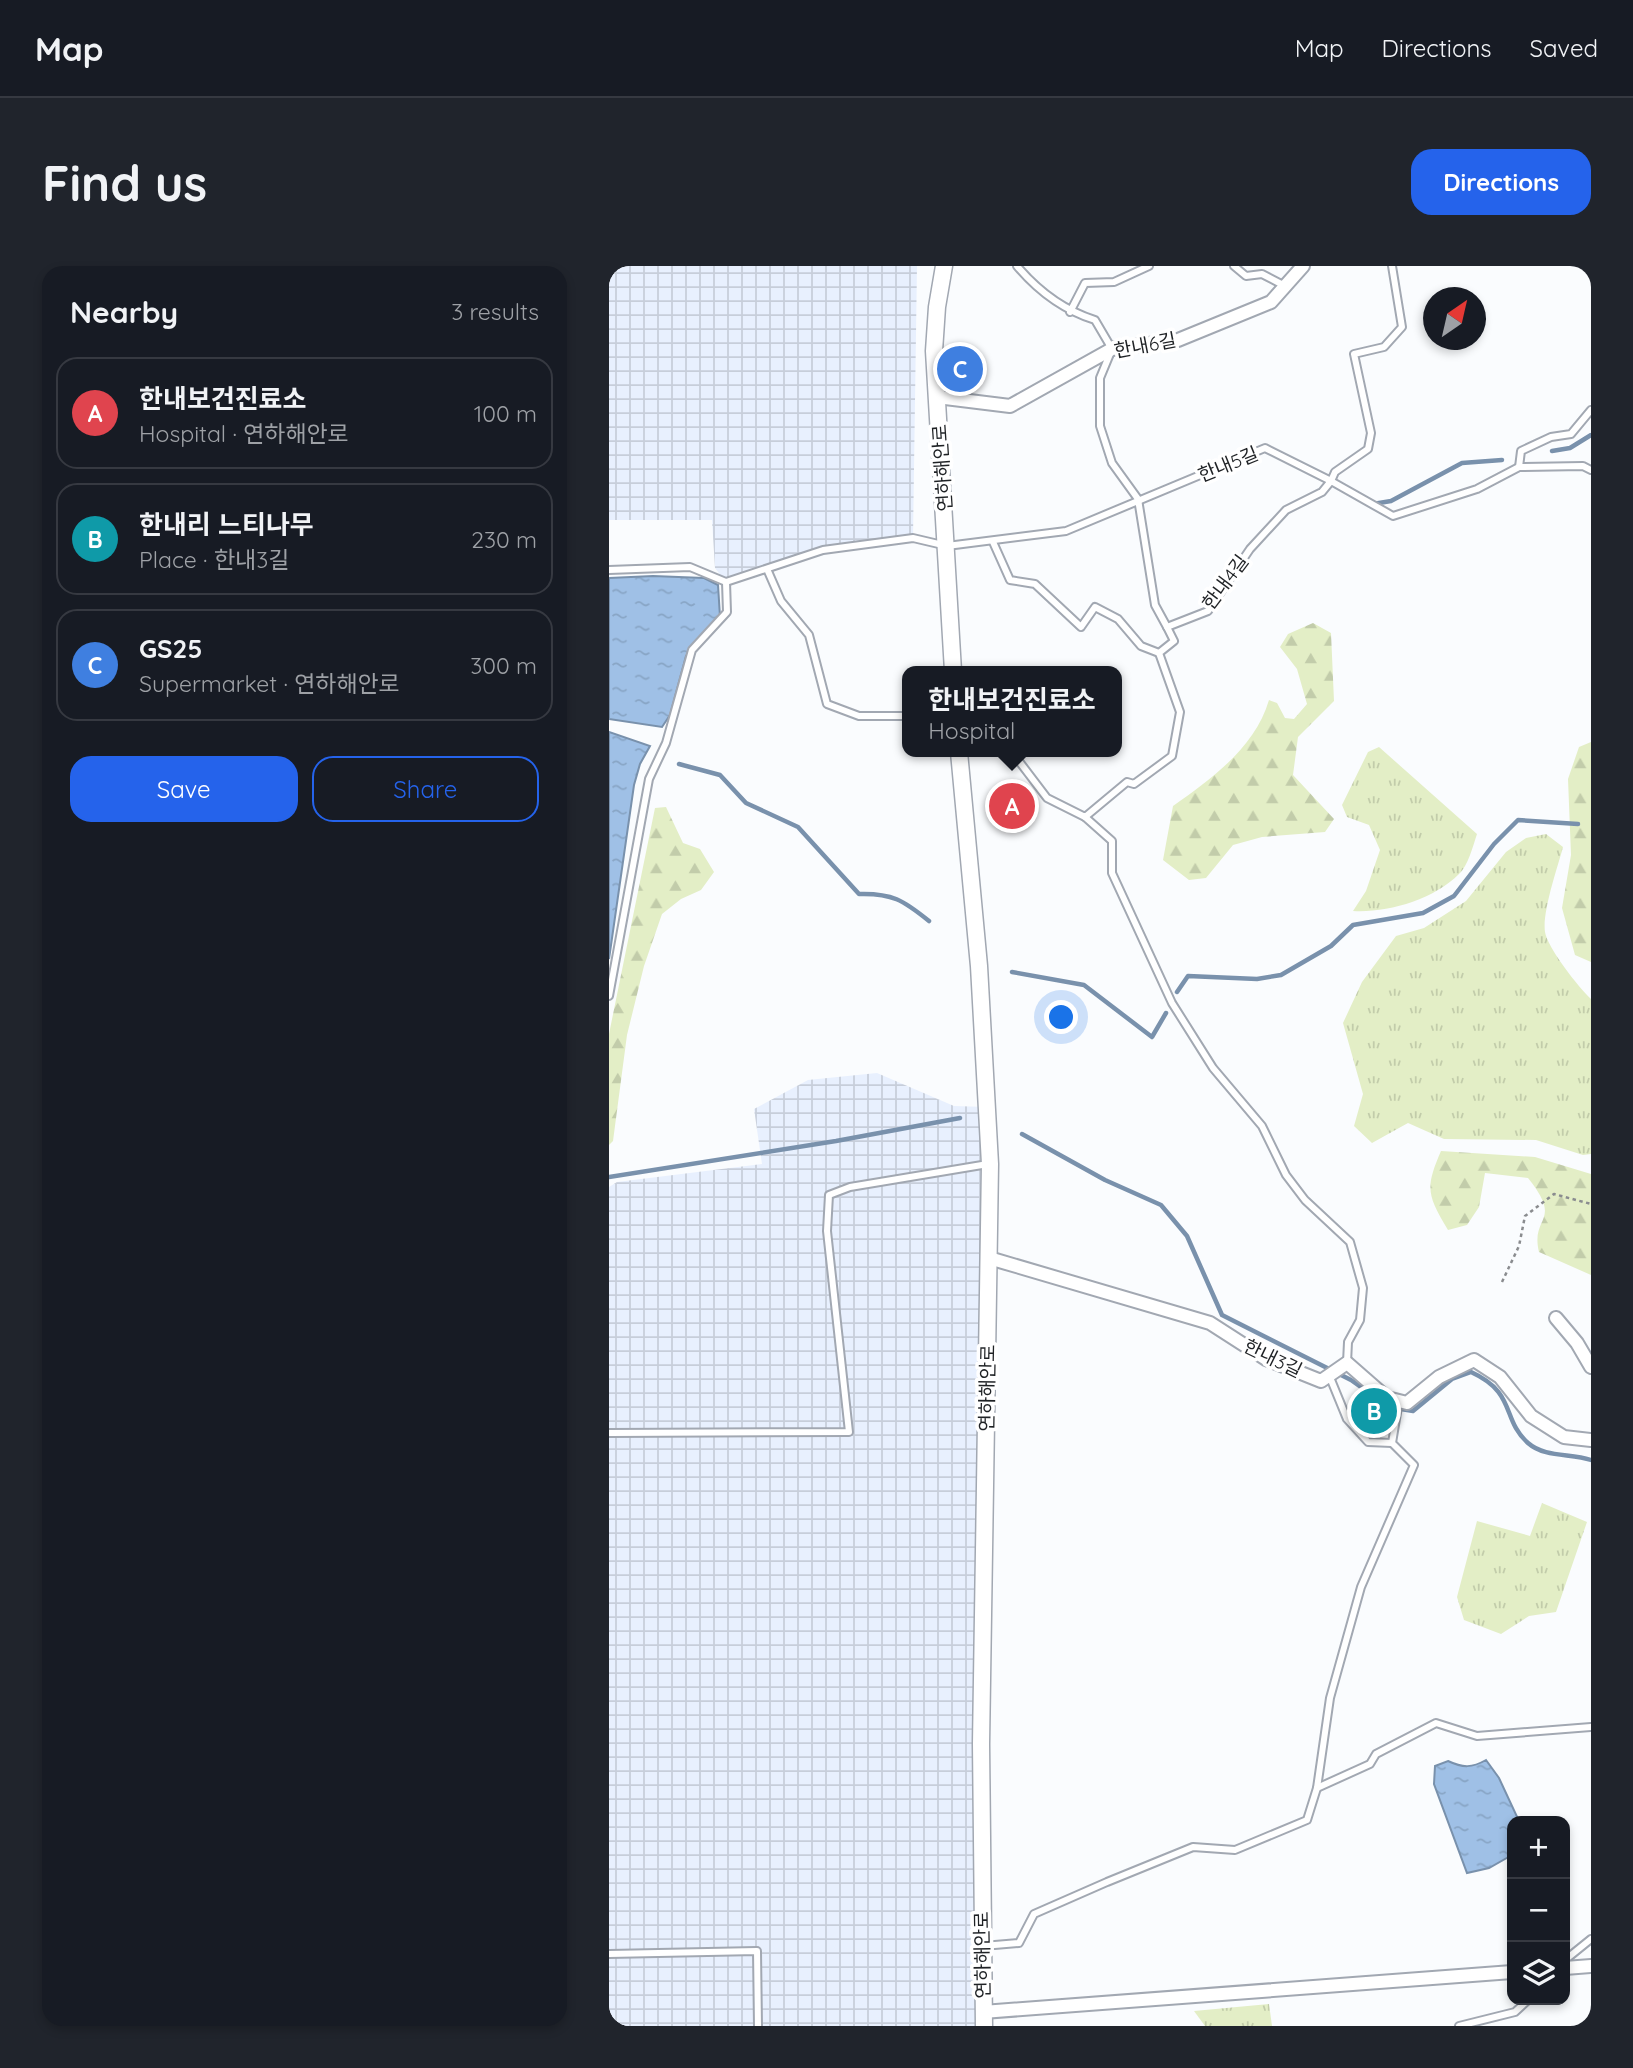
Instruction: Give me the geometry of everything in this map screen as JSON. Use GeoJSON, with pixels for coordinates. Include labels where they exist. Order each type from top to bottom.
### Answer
{"type":"FeatureCollection","features":[{"type":"Feature","properties":{"kind":"street","name":"연하해안로"},"geometry":{"type":"LineString","coordinates":[[944,266],[937,307],[937,397],[953,666]]}},
{"type":"Feature","properties":{"kind":"street","name":"한내6길"},"geometry":{"type":"LineString","coordinates":[[937,397],[1010,406],[1112,349],[1178,340],[1271,302],[1303,266]]}},
{"type":"Feature","properties":{"kind":"street","name":"연하해안로"},"geometry":{"type":"LineString","coordinates":[[959,757],[979,966],[990,1164],[981,1744],[981,1946],[984,2019]]}},
{"type":"Feature","properties":{"kind":"street","name":"한내3길"},"geometry":{"type":"LineString","coordinates":[[989,1258],[1210,1323],[1266,1359],[1321,1381],[1347,1363]]}},
{"type":"Feature","properties":{"kind":"street"},"geometry":{"type":"LineString","coordinates":[[1556,1318],[1577,1343],[1591,1367]]}},
{"type":"Feature","properties":{"kind":"street"},"geometry":{"type":"LineString","coordinates":[[1347,1363],[1387,1398],[1407,1403],[1439,1377],[1475,1360],[1500,1377],[1531,1416],[1564,1437],[1591,1440]]}},
{"type":"Feature","properties":{"kind":"street"},"geometry":{"type":"LineString","coordinates":[[1570,1968],[1591,1966]]}},
{"type":"Feature","properties":{"kind":"street"},"geometry":{"type":"LineString","coordinates":[[984,2019],[1507,1972]]}},
{"type":"Feature","properties":{"kind":"lane"},"geometry":{"type":"LineString","coordinates":[[1017,266],[1032,284],[1070,312],[1095,320],[1112,349],[1100,378],[1100,426],[1112,463],[1138,499],[1155,605],[1174,641],[1159,653]]}},
{"type":"Feature","properties":{"kind":"lane"},"geometry":{"type":"LineString","coordinates":[[1070,312],[1085,283],[1114,282],[1149,266]]}},
{"type":"Feature","properties":{"kind":"lane"},"geometry":{"type":"LineString","coordinates":[[1234,266],[1246,276],[1262,274],[1285,286]]}},
{"type":"Feature","properties":{"kind":"lane"},"geometry":{"type":"LineString","coordinates":[[1392,266],[1402,327],[1384,347],[1353,354],[1371,433],[1368,449],[1335,472],[1331,481],[1393,516],[1477,489],[1519,467],[1583,466],[1591,470]]}},
{"type":"Feature","properties":{"kind":"lane"},"geometry":{"type":"LineString","coordinates":[[1519,467],[1521,451],[1551,437],[1571,435],[1591,410]]}},
{"type":"Feature","properties":{"kind":"lane","name":"한내5길"},"geometry":{"type":"LineString","coordinates":[[726,582],[823,550],[913,538],[947,546],[1066,531],[1265,448],[1331,481]]}},
{"type":"Feature","properties":{"kind":"lane","name":"한내4길"},"geometry":{"type":"LineString","coordinates":[[1167,627],[1208,611],[1250,549],[1286,510],[1322,492],[1331,481]]}},
{"type":"Feature","properties":{"kind":"lane"},"geometry":{"type":"LineString","coordinates":[[993,542],[1010,580],[1035,584],[1081,627],[1095,607],[1118,618],[1141,646],[1159,653],[1180,712],[1172,756],[1134,784],[1127,782],[1085,817]]}},
{"type":"Feature","properties":{"kind":"lane"},"geometry":{"type":"LineString","coordinates":[[609,570],[690,567],[726,582],[727,612],[692,650],[666,743],[649,779],[609,996]]}},
{"type":"Feature","properties":{"kind":"lane"},"geometry":{"type":"LineString","coordinates":[[767,569],[781,601],[809,635],[827,704],[859,716],[902,716]]}},
{"type":"Feature","properties":{"kind":"lane"},"geometry":{"type":"LineString","coordinates":[[1016,757],[1047,798],[1085,817],[1112,841],[1112,873],[1172,1003],[1213,1068],[1262,1126],[1286,1175],[1305,1200],[1350,1242],[1363,1288],[1360,1320],[1347,1342],[1347,1363]]}},
{"type":"Feature","properties":{"kind":"lane"},"geometry":{"type":"LineString","coordinates":[[609,1433],[849,1432],[827,1231],[829,1195],[850,1187],[990,1164]]}},
{"type":"Feature","properties":{"kind":"lane"},"geometry":{"type":"LineString","coordinates":[[981,1946],[1019,1942],[1034,1914],[1193,1847],[1235,1850],[1307,1821],[1317,1788],[1330,1698],[1361,1587],[1414,1465],[1392,1443],[1368,1442],[1347,1419],[1329,1375]]}},
{"type":"Feature","properties":{"kind":"lane"},"geometry":{"type":"LineString","coordinates":[[1392,1443],[1399,1401]]}},
{"type":"Feature","properties":{"kind":"lane"},"geometry":{"type":"LineString","coordinates":[[1317,1788],[1370,1764],[1376,1754],[1436,1723],[1477,1736],[1591,1727]]}},
{"type":"Feature","properties":{"kind":"lane"},"geometry":{"type":"LineString","coordinates":[[1570,1956],[1591,1940]]}},
{"type":"Feature","properties":{"kind":"lane"},"geometry":{"type":"LineString","coordinates":[[609,1954],[757,1951],[758,2026]]}},
{"type":"Feature","properties":{"kind":"lane"},"geometry":{"type":"LineString","coordinates":[[1459,2026],[1515,2012],[1523,2005]]}},
{"type":"Feature","properties":{"kind":"path"},"geometry":{"type":"LineString","coordinates":[[1502,1282],[1519,1246],[1525,1216],[1554,1194],[1591,1204]]}},
{"type":"Feature","properties":{"kind":"shaded area"},"geometry":{"type":"Polygon","coordinates":[[[609,266],[917,266],[913,538],[823,550],[726,582],[715,568],[712,520],[609,520],[609,266]]]}},
{"type":"Feature","properties":{"kind":"shaded area"},"geometry":{"type":"Polygon","coordinates":[[[877,1073],[954,1106],[987,1107],[984,2026],[609,2026],[609,1187],[617,1182],[762,1164],[754,1109],[808,1080],[877,1073]]]}},
{"type":"Feature","properties":{"kind":"green space"},"geometry":{"type":"Polygon","coordinates":[[[1313,623],[1331,633],[1334,701],[1298,737],[1293,775],[1334,819],[1325,832],[1262,837],[1233,845],[1206,878],[1189,880],[1163,860],[1173,806],[1202,785],[1242,748],[1262,717],[1269,700],[1277,703],[1285,718],[1294,719],[1307,704],[1297,669],[1280,647],[1288,634],[1313,623]]]}},
{"type":"Feature","properties":{"kind":"green space"},"geometry":{"type":"Polygon","coordinates":[[[1591,742],[1591,962],[1575,955],[1562,908],[1571,855],[1568,779],[1579,747],[1591,742]]]}},
{"type":"Feature","properties":{"kind":"green space"},"geometry":{"type":"Polygon","coordinates":[[[1379,747],[1477,834],[1462,870],[1436,891],[1395,907],[1353,911],[1366,891],[1380,850],[1369,825],[1347,817],[1342,805],[1368,752],[1379,747]]]}},
{"type":"Feature","properties":{"kind":"green space"},"geometry":{"type":"Polygon","coordinates":[[[666,807],[683,843],[700,849],[714,872],[701,890],[681,899],[662,914],[644,966],[627,1035],[613,1141],[609,1145],[609,1034],[655,808],[666,807]]]}},
{"type":"Feature","properties":{"kind":"green space"},"geometry":{"type":"Polygon","coordinates":[[[1546,834],[1563,847],[1548,901],[1545,932],[1557,957],[1591,999],[1591,1154],[1583,1155],[1536,1140],[1444,1139],[1408,1123],[1372,1143],[1354,1126],[1363,1094],[1343,1023],[1362,982],[1396,936],[1424,928],[1466,901],[1506,852],[1526,838],[1546,834]]]}},
{"type":"Feature","properties":{"kind":"green space"},"geometry":{"type":"Polygon","coordinates":[[[1441,1151],[1535,1157],[1591,1174],[1591,1275],[1539,1252],[1537,1240],[1544,1218],[1544,1203],[1528,1178],[1485,1173],[1479,1207],[1467,1225],[1448,1230],[1432,1199],[1431,1191],[1432,1174],[1441,1151]]]}},
{"type":"Feature","properties":{"kind":"green space"},"geometry":{"type":"Polygon","coordinates":[[[1542,1503],[1587,1522],[1556,1612],[1529,1616],[1501,1634],[1464,1620],[1457,1597],[1477,1521],[1530,1536],[1542,1503]]]}},
{"type":"Feature","properties":{"kind":"green space"},"geometry":{"type":"Polygon","coordinates":[[[1269,2004],[1272,2026],[1205,2026],[1194,2011],[1269,2004]]]}},
{"type":"Feature","properties":{"kind":"water"},"geometry":{"type":"Polygon","coordinates":[[[609,578],[704,578],[718,585],[720,617],[686,656],[670,715],[662,727],[609,719],[609,578]]]}},
{"type":"Feature","properties":{"kind":"water"},"geometry":{"type":"Polygon","coordinates":[[[609,732],[650,746],[640,764],[634,785],[609,959],[609,732]]]}},
{"type":"Feature","properties":{"kind":"water"},"geometry":{"type":"Polygon","coordinates":[[[1486,1760],[1499,1778],[1517,1816],[1507,1816],[1507,1858],[1489,1868],[1467,1873],[1434,1784],[1435,1766],[1448,1761],[1463,1766],[1476,1765],[1486,1760]]]}},
{"type":"Feature","properties":{"kind":"waterway"},"geometry":{"type":"LineString","coordinates":[[1552,451],[1570,448],[1591,435]]}},
{"type":"Feature","properties":{"kind":"waterway"},"geometry":{"type":"LineString","coordinates":[[1373,504],[1391,501],[1462,463],[1502,460]]}},
{"type":"Feature","properties":{"kind":"waterway"},"geometry":{"type":"LineString","coordinates":[[679,764],[720,775],[746,803],[798,827],[859,894],[897,899],[929,921]]}},
{"type":"Feature","properties":{"kind":"waterway"},"geometry":{"type":"LineString","coordinates":[[1177,992],[1188,976],[1257,979],[1281,975],[1331,946],[1353,925],[1423,913],[1454,896],[1494,844],[1518,820],[1578,824]]}},
{"type":"Feature","properties":{"kind":"waterway"},"geometry":{"type":"LineString","coordinates":[[1012,972],[1084,985],[1152,1037],[1166,1013]]}},
{"type":"Feature","properties":{"kind":"waterway"},"geometry":{"type":"LineString","coordinates":[[609,1177],[836,1141],[960,1118]]}},
{"type":"Feature","properties":{"kind":"waterway"},"geometry":{"type":"LineString","coordinates":[[1022,1134],[1105,1180],[1161,1205],[1187,1236],[1222,1315],[1351,1380],[1389,1407],[1413,1411],[1452,1379],[1471,1372],[1496,1389],[1514,1425],[1528,1443],[1542,1451],[1591,1460]]}},
{"type":"Feature","properties":{"kind":"place","name":"GS25"},"geometry":{"type":"Point","coordinates":[960,369]}},
{"type":"Feature","properties":{"kind":"place","name":"한내보건진료소"},"geometry":{"type":"Point","coordinates":[1012,806]}},
{"type":"Feature","properties":{"kind":"place","name":"한내리 느티나무"},"geometry":{"type":"Point","coordinates":[1374,1411]}}]}
